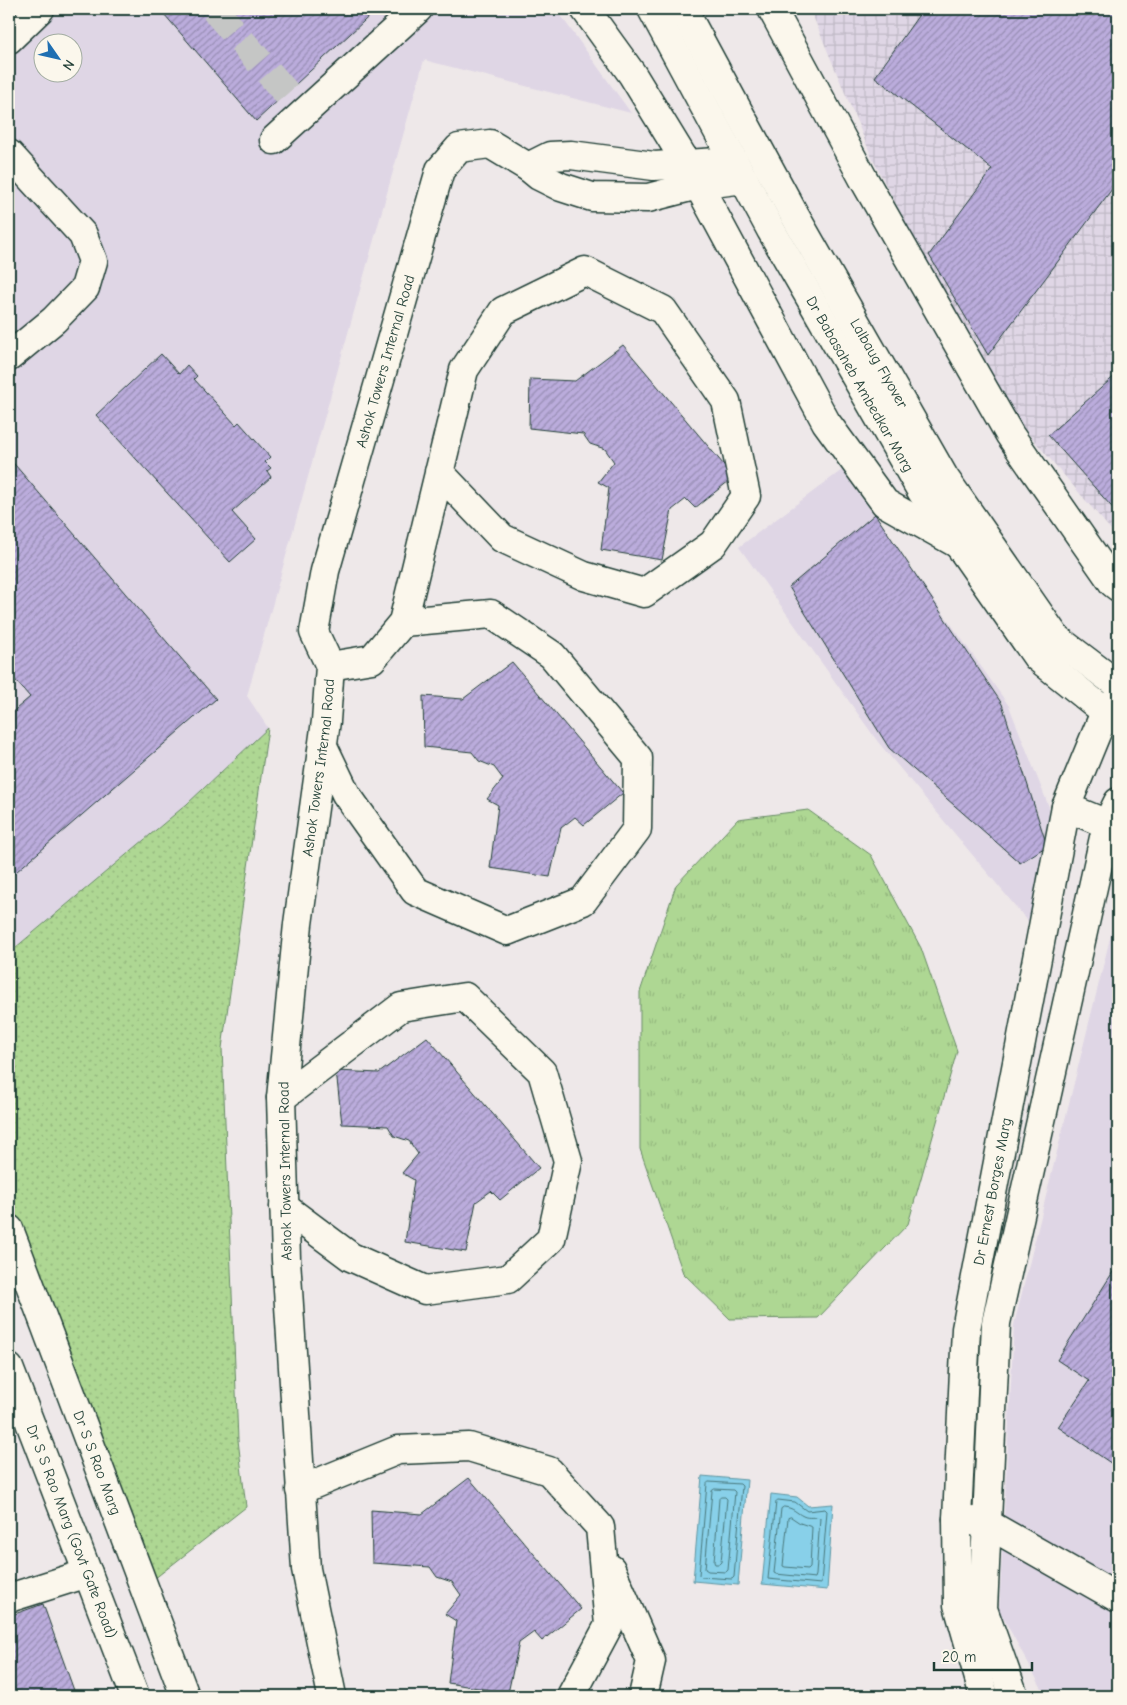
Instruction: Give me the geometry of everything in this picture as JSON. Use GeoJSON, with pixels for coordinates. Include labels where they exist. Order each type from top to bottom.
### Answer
{"type":"FeatureCollection","features":[{"type":"Feature","properties":{"kind":"main road"},"geometry":{"type":"LineString","coordinates":[[9,39],[40,9]]}},
{"type":"Feature","properties":{"kind":"main road"},"geometry":{"type":"LineString","coordinates":[[274,140],[299,108],[418,9]]}},
{"type":"Feature","properties":{"kind":"main road"},"geometry":{"type":"LineString","coordinates":[[584,9],[632,74],[693,175],[826,422],[885,503],[958,544]]}},
{"type":"Feature","properties":{"kind":"main road","name":"Dr Babasaheb Ambedkar Marg"},"geometry":{"type":"LineString","coordinates":[[652,9],[739,170],[922,492],[1036,657],[1114,711]]}},
{"type":"Feature","properties":{"kind":"main road","name":"Lalbaug Flyover"},"geometry":{"type":"LineString","coordinates":[[683,9],[795,216],[944,477],[1056,638],[1118,685]]}},
{"type":"Feature","properties":{"kind":"main road","name":"Lalbaug Flyover"},"geometry":{"type":"LineString","coordinates":[[701,9],[809,208],[957,467],[1064,620],[1118,662]]}},
{"type":"Feature","properties":{"kind":"main road"},"geometry":{"type":"LineString","coordinates":[[772,9],[863,178],[1010,435],[1113,583],[1118,587]]}},
{"type":"Feature","properties":{"kind":"main road","name":"Ashok Towers Internal Road"},"geometry":{"type":"LineString","coordinates":[[332,1696],[306,1568],[284,1207],[281,1098],[298,924],[326,722],[330,666],[314,632],[325,570],[440,170],[459,148],[490,144],[528,167],[539,176],[561,187],[592,197],[648,198],[693,175]]}},
{"type":"Feature","properties":{"kind":"main road"},"geometry":{"type":"LineString","coordinates":[[9,154],[82,235],[93,261],[85,288],[54,320],[9,358]]}},
{"type":"Feature","properties":{"kind":"main road"},"geometry":{"type":"LineString","coordinates":[[528,167],[550,156],[571,155],[654,166],[693,175],[739,170]]}},
{"type":"Feature","properties":{"kind":"main road"},"geometry":{"type":"LineString","coordinates":[[330,666],[372,659],[403,622],[439,472],[464,370],[503,311],[584,271],[663,310],[726,401],[746,496],[713,544],[644,593],[584,576],[502,538],[439,472]]}},
{"type":"Feature","properties":{"kind":"main road"},"geometry":{"type":"LineString","coordinates":[[323,746],[346,794],[415,892],[507,931],[583,901],[637,830],[638,758],[552,655],[492,614],[403,622]]}},
{"type":"Feature","properties":{"kind":"main road","name":"Dr Ernest Borges Marg"},"geometry":{"type":"LineString","coordinates":[[984,1696],[958,1605],[960,1447],[966,1329],[1066,807],[1114,711]]}},
{"type":"Feature","properties":{"kind":"main road"},"geometry":{"type":"LineString","coordinates":[[1066,807],[1111,829]]}},
{"type":"Feature","properties":{"kind":"main road","name":"Dr Ernest Borges Marg"},"geometry":{"type":"LineString","coordinates":[[1014,1696],[983,1608],[996,1323],[1111,829]]}},
{"type":"Feature","properties":{"kind":"main road"},"geometry":{"type":"LineString","coordinates":[[281,1098],[401,1007],[465,997],[542,1072],[568,1161],[551,1239],[508,1279],[425,1290],[351,1256],[284,1207]]}},
{"type":"Feature","properties":{"kind":"main road","name":"Dr S S Rao Marg"},"geometry":{"type":"LineString","coordinates":[[9,1229],[185,1696]]}},
{"type":"Feature","properties":{"kind":"main road","name":"Dr S S Rao Marg (Govt Gate Road)"},"geometry":{"type":"LineString","coordinates":[[9,1368],[135,1696]]}},
{"type":"Feature","properties":{"kind":"main road"},"geometry":{"type":"LineString","coordinates":[[300,1490],[398,1450],[469,1447],[550,1471],[600,1527],[602,1548],[609,1625],[571,1696]]}},
{"type":"Feature","properties":{"kind":"main road"},"geometry":{"type":"LineString","coordinates":[[960,1447],[991,1449]]}},
{"type":"Feature","properties":{"kind":"main road"},"geometry":{"type":"LineString","coordinates":[[958,1518],[986,1523],[1118,1598]]}},
{"type":"Feature","properties":{"kind":"main road"},"geometry":{"type":"LineString","coordinates":[[602,1548],[651,1661],[643,1696]]}},
{"type":"Feature","properties":{"kind":"main road"},"geometry":{"type":"LineString","coordinates":[[9,1598],[88,1573]]}},
{"type":"Feature","properties":{"kind":"shaded area"},"geometry":{"type":"Polygon","coordinates":[[[56,9],[556,9],[631,113],[424,60],[247,696],[268,728],[187,804],[9,953],[9,55],[32,32],[32,82],[82,82],[82,32],[32,32],[56,9]]]}},
{"type":"Feature","properties":{"kind":"shaded area"},"geometry":{"type":"Polygon","coordinates":[[[810,9],[1118,9],[1118,538],[996,396],[873,160],[810,9]]]}},
{"type":"Feature","properties":{"kind":"shaded area"},"geometry":{"type":"Polygon","coordinates":[[[842,470],[1009,706],[1049,807],[1052,858],[1032,926],[878,742],[739,547],[842,470]]]}},
{"type":"Feature","properties":{"kind":"shaded area"},"geometry":{"type":"Polygon","coordinates":[[[1118,906],[1118,1696],[1046,1696],[999,1610],[1014,1325],[1118,906]]]}},
{"type":"Feature","properties":{"kind":"green space"},"geometry":{"type":"Polygon","coordinates":[[[268,728],[222,1048],[238,1440],[246,1507],[145,1586],[9,1198],[9,953],[187,804],[268,728]]]}},
{"type":"Feature","properties":{"kind":"green space"},"geometry":{"type":"Polygon","coordinates":[[[808,810],[871,855],[921,948],[957,1051],[908,1224],[818,1318],[730,1319],[683,1273],[640,1149],[640,992],[676,885],[738,819],[808,810]]]}},
{"type":"Feature","properties":{"kind":"water"},"geometry":{"type":"Polygon","coordinates":[[[702,1476],[747,1480],[738,1585],[693,1581],[702,1476]]]}},
{"type":"Feature","properties":{"kind":"water"},"geometry":{"type":"Polygon","coordinates":[[[771,1494],[797,1497],[808,1506],[833,1504],[827,1590],[762,1584],[771,1494]]]}},
{"type":"Feature","properties":{"kind":"building"},"geometry":{"type":"Polygon","coordinates":[[[170,9],[377,9],[256,121],[164,14],[170,9]]]}},
{"type":"Feature","properties":{"kind":"building"},"geometry":{"type":"Polygon","coordinates":[[[923,9],[1118,9],[1118,181],[988,355],[929,255],[992,169],[875,77],[923,9]]]}},
{"type":"Feature","properties":{"kind":"building"},"geometry":{"type":"Polygon","coordinates":[[[623,345],[734,477],[695,508],[686,499],[672,510],[662,560],[601,550],[609,488],[598,482],[614,462],[605,449],[590,444],[583,434],[529,428],[530,379],[575,381],[623,345]]]}},
{"type":"Feature","properties":{"kind":"building"},"geometry":{"type":"Polygon","coordinates":[[[161,354],[179,374],[187,365],[197,376],[194,379],[236,425],[239,422],[270,457],[265,462],[271,468],[267,471],[271,477],[232,512],[256,539],[230,562],[96,415],[161,354]]]}},
{"type":"Feature","properties":{"kind":"building"},"geometry":{"type":"Polygon","coordinates":[[[1118,373],[1118,514],[1048,435],[1118,373]]]}},
{"type":"Feature","properties":{"kind":"building"},"geometry":{"type":"Polygon","coordinates":[[[9,458],[216,699],[9,878],[9,715],[30,697],[9,673],[9,458]]]}},
{"type":"Feature","properties":{"kind":"building"},"geometry":{"type":"Polygon","coordinates":[[[875,514],[1002,704],[1047,846],[1020,863],[889,748],[789,587],[875,514]]]}},
{"type":"Feature","properties":{"kind":"building"},"geometry":{"type":"Polygon","coordinates":[[[512,662],[623,793],[584,825],[575,817],[561,828],[550,877],[490,868],[498,805],[487,799],[503,779],[494,767],[479,761],[472,752],[424,747],[423,696],[463,699],[512,662]]]}},
{"type":"Feature","properties":{"kind":"building"},"geometry":{"type":"Polygon","coordinates":[[[427,1037],[539,1168],[500,1200],[491,1191],[476,1202],[466,1252],[405,1242],[414,1180],[402,1173],[418,1154],[409,1141],[394,1136],[388,1126],[342,1124],[336,1071],[379,1073],[427,1037]]]}},
{"type":"Feature","properties":{"kind":"building"},"geometry":{"type":"Polygon","coordinates":[[[1118,1264],[1118,1468],[1058,1427],[1089,1381],[1057,1360],[1118,1264]]]}},
{"type":"Feature","properties":{"kind":"building"},"geometry":{"type":"Polygon","coordinates":[[[469,1478],[581,1609],[542,1641],[534,1632],[519,1643],[508,1693],[448,1683],[456,1621],[445,1614],[461,1595],[452,1582],[437,1577],[430,1567],[372,1563],[371,1510],[422,1514],[469,1478]]]}},
{"type":"Feature","properties":{"kind":"building"},"geometry":{"type":"Polygon","coordinates":[[[43,1604],[76,1696],[9,1696],[9,1616],[43,1604]]]}},
{"type":"Feature","properties":{"kind":"tunnel"},"geometry":{"type":"LineString","coordinates":[[214,9],[294,102]]}},
{"type":"Feature","properties":{"kind":"railway"},"geometry":{"type":"LineString","coordinates":[[9,19],[18,9]]}}]}
